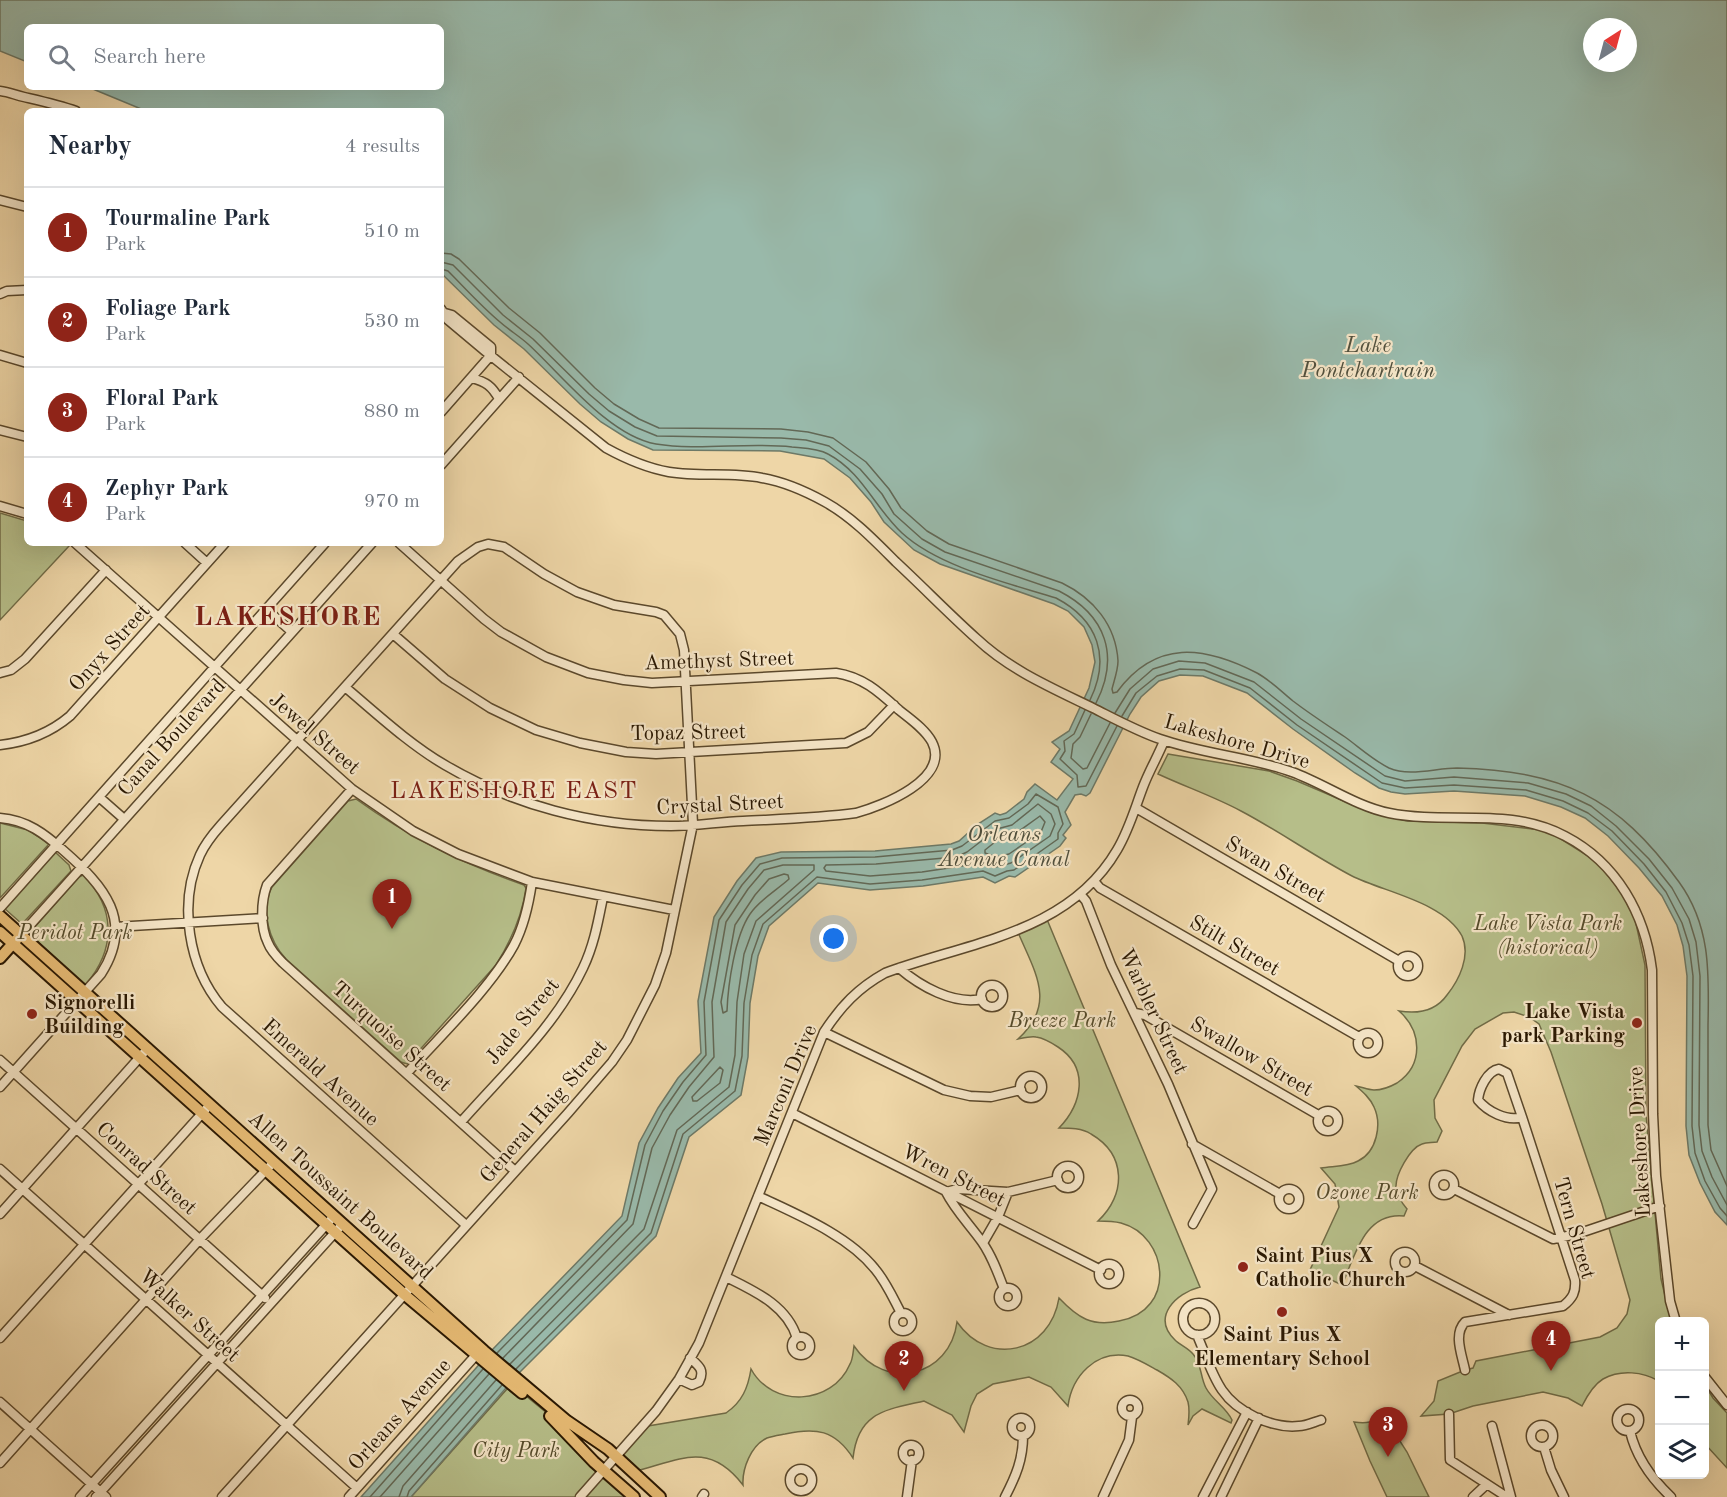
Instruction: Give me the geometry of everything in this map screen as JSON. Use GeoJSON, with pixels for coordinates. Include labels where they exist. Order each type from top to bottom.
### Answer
{"type":"FeatureCollection","features":[{"type":"Feature","properties":{"kind":"main road","name":"Allen Toussaint Boulevard"},"geometry":{"type":"LineString","coordinates":[[0,916],[48,959],[110,1029],[140,1057],[206,1109],[479,1354],[567,1421],[600,1442],[656,1495]]}},
{"type":"Feature","properties":{"kind":"main road","name":"Allen Toussaint Boulevard"},"geometry":{"type":"LineString","coordinates":[[0,932],[39,968],[118,1021],[148,1048],[206,1109]]}},
{"type":"Feature","properties":{"kind":"main road","name":"Canal Boulevard"},"geometry":{"type":"LineString","coordinates":[[0,958],[21,935]]}},
{"type":"Feature","properties":{"kind":"main road"},"geometry":{"type":"LineString","coordinates":[[39,968],[48,959]]}},
{"type":"Feature","properties":{"kind":"main road"},"geometry":{"type":"LineString","coordinates":[[110,1029],[118,1021]]}},
{"type":"Feature","properties":{"kind":"main road","name":"Allen Toussaint Boulevard"},"geometry":{"type":"LineString","coordinates":[[518,1384],[634,1497]]}},
{"type":"Feature","properties":{"kind":"street"},"geometry":{"type":"LineString","coordinates":[[0,91],[67,108]]}},
{"type":"Feature","properties":{"kind":"street"},"geometry":{"type":"LineString","coordinates":[[0,97],[15,99],[20,97]]}},
{"type":"Feature","properties":{"kind":"street"},"geometry":{"type":"LineString","coordinates":[[0,200],[24,206]]}},
{"type":"Feature","properties":{"kind":"street"},"geometry":{"type":"LineString","coordinates":[[0,294],[7,291],[24,290]]}},
{"type":"Feature","properties":{"kind":"street","name":"Lakeshore Drive"},"geometry":{"type":"LineString","coordinates":[[444,313],[448,320],[606,448],[626,458],[650,468],[669,472],[761,478],[803,490],[828,503],[874,540],[979,642],[1011,666],[1129,726],[1164,741],[1292,772],[1354,801],[1388,813],[1417,818],[1501,818],[1543,826],[1579,843],[1599,859],[1634,905],[1650,952],[1653,1114],[1670,1302],[1674,1317]]}},
{"type":"Feature","properties":{"kind":"street"},"geometry":{"type":"LineString","coordinates":[[0,355],[24,362]]}},
{"type":"Feature","properties":{"kind":"street"},"geometry":{"type":"LineString","coordinates":[[444,409],[491,355]]}},
{"type":"Feature","properties":{"kind":"street"},"geometry":{"type":"LineString","coordinates":[[444,462],[519,377]]}},
{"type":"Feature","properties":{"kind":"street"},"geometry":{"type":"LineString","coordinates":[[472,378],[486,381],[494,388],[499,399]]}},
{"type":"Feature","properties":{"kind":"street"},"geometry":{"type":"LineString","coordinates":[[0,430],[24,436]]}},
{"type":"Feature","properties":{"kind":"street"},"geometry":{"type":"LineString","coordinates":[[0,506],[24,513]]}},
{"type":"Feature","properties":{"kind":"street","name":"Emerald Avenue"},"geometry":{"type":"LineString","coordinates":[[466,1225],[213,997],[199,971],[189,923],[191,883],[200,855],[209,840],[458,561],[471,550],[488,544],[504,547]]}},
{"type":"Feature","properties":{"kind":"street","name":"Jewel Street"},"geometry":{"type":"LineString","coordinates":[[78,546],[296,740],[378,809],[435,843],[532,882],[675,910]]}},
{"type":"Feature","properties":{"kind":"street"},"geometry":{"type":"LineString","coordinates":[[188,546],[207,563]]}},
{"type":"Feature","properties":{"kind":"street","name":"Onyx Street"},"geometry":{"type":"LineString","coordinates":[[0,745],[14,744],[39,736],[63,722],[222,546]]}},
{"type":"Feature","properties":{"kind":"street","name":"Canal Boulevard"},"geometry":{"type":"LineString","coordinates":[[0,908],[322,546]]}},
{"type":"Feature","properties":{"kind":"street","name":"Canal Boulevard"},"geometry":{"type":"LineString","coordinates":[[21,935],[369,546]]}},
{"type":"Feature","properties":{"kind":"street","name":"Amethyst Street"},"geometry":{"type":"LineString","coordinates":[[402,546],[501,632],[546,657],[568,666],[605,677],[652,683],[836,673],[853,676],[868,683],[894,705]]}},
{"type":"Feature","properties":{"kind":"street","name":"General Haig Street"},"geometry":{"type":"LineString","coordinates":[[222,1497],[595,1082],[627,1040],[655,985],[666,952],[693,824],[684,650],[680,633],[663,615],[643,609],[614,605],[577,592],[544,574],[504,547]]}},
{"type":"Feature","properties":{"kind":"street"},"geometry":{"type":"LineString","coordinates":[[0,673],[11,670],[25,659],[106,570]]}},
{"type":"Feature","properties":{"kind":"street"},"geometry":{"type":"LineString","coordinates":[[266,609],[292,632]]}},
{"type":"Feature","properties":{"kind":"street","name":"Topaz Street"},"geometry":{"type":"LineString","coordinates":[[393,634],[437,673],[490,708],[536,730],[609,749],[656,754],[846,743],[868,732],[894,705]]}},
{"type":"Feature","properties":{"kind":"street","name":"Crystal Street"},"geometry":{"type":"LineString","coordinates":[[345,687],[399,733],[464,776],[539,807],[588,818],[644,825],[856,813],[876,808],[906,792],[924,778],[932,767],[935,757],[935,749],[928,736],[894,705]]}},
{"type":"Feature","properties":{"kind":"street","name":"Marconi Drive"},"geometry":{"type":"LineString","coordinates":[[580,1497],[656,1411],[679,1379],[710,1318],[824,1032],[839,1010],[852,995],[870,981],[898,968],[1017,930],[1046,917],[1081,895],[1094,882],[1118,848],[1164,741]]}},
{"type":"Feature","properties":{"kind":"street","name":"Turquoise Street"},"geometry":{"type":"LineString","coordinates":[[352,789],[267,885],[264,893],[263,918],[268,944],[273,953],[516,1171]]}},
{"type":"Feature","properties":{"kind":"street"},"geometry":{"type":"LineString","coordinates":[[99,797],[124,819]]}},
{"type":"Feature","properties":{"kind":"street","name":"Swan Street"},"geometry":{"type":"LineString","coordinates":[[1136,808],[1399,961]]}},
{"type":"Feature","properties":{"kind":"street"},"geometry":{"type":"LineString","coordinates":[[0,818],[31,826],[82,867],[97,882],[107,897],[115,927],[113,946],[107,963],[81,996],[0,1087]]}},
{"type":"Feature","properties":{"kind":"street"},"geometry":{"type":"LineString","coordinates":[[407,1073],[484,987],[508,955],[524,919],[532,882]]}},
{"type":"Feature","properties":{"kind":"street","name":"Stilt Street"},"geometry":{"type":"LineString","coordinates":[[1094,882],[1109,893],[1359,1037]]}},
{"type":"Feature","properties":{"kind":"street","name":"Warbler Street"},"geometry":{"type":"LineString","coordinates":[[1081,895],[1086,901],[1111,965],[1168,1084],[1212,1189],[1193,1224]]}},
{"type":"Feature","properties":{"kind":"street","name":"Jade Street"},"geometry":{"type":"LineString","coordinates":[[461,1122],[542,1031],[565,999],[589,953],[603,897]]}},
{"type":"Feature","properties":{"kind":"street"},"geometry":{"type":"LineString","coordinates":[[115,927],[263,918]]}},
{"type":"Feature","properties":{"kind":"street"},"geometry":{"type":"LineString","coordinates":[[898,968],[955,999],[966,1001],[982,999]]}},
{"type":"Feature","properties":{"kind":"street","name":"Swallow Street"},"geometry":{"type":"LineString","coordinates":[[1135,1013],[1145,1015],[1320,1116]]}},
{"type":"Feature","properties":{"kind":"street"},"geometry":{"type":"LineString","coordinates":[[824,1032],[944,1090],[970,1096],[991,1097],[1021,1090]]}},
{"type":"Feature","properties":{"kind":"street"},"geometry":{"type":"LineString","coordinates":[[0,1214],[148,1048]]}},
{"type":"Feature","properties":{"kind":"street","name":"Conrad Street"},"geometry":{"type":"LineString","coordinates":[[0,1060],[270,1302]]}},
{"type":"Feature","properties":{"kind":"street","name":"Tern Street"},"geometry":{"type":"LineString","coordinates":[[1464,1370],[1459,1337],[1461,1326],[1465,1322],[1563,1306],[1572,1298],[1576,1288],[1575,1280],[1522,1117],[1507,1073],[1499,1069],[1493,1070],[1480,1091],[1478,1100],[1485,1107],[1506,1118],[1522,1117]]}},
{"type":"Feature","properties":{"kind":"street"},"geometry":{"type":"LineString","coordinates":[[0,1338],[206,1109]]}},
{"type":"Feature","properties":{"kind":"street","name":"Wren Street"},"geometry":{"type":"LineString","coordinates":[[792,1113],[1101,1270]]}},
{"type":"Feature","properties":{"kind":"street"},"geometry":{"type":"LineString","coordinates":[[1192,1144],[1280,1194]]}},
{"type":"Feature","properties":{"kind":"street"},"geometry":{"type":"LineString","coordinates":[[0,1463],[201,1239],[270,1166]]}},
{"type":"Feature","properties":{"kind":"street","name":"Walker Street"},"geometry":{"type":"LineString","coordinates":[[0,1169],[357,1488]]}},
{"type":"Feature","properties":{"kind":"street"},"geometry":{"type":"LineString","coordinates":[[1004,1289],[983,1243],[946,1192],[958,1189],[1008,1192],[1058,1180]]}},
{"type":"Feature","properties":{"kind":"street"},"geometry":{"type":"LineString","coordinates":[[1454,1189],[1553,1239],[1660,1206]]}},
{"type":"Feature","properties":{"kind":"street"},"geometry":{"type":"LineString","coordinates":[[983,1243],[998,1217],[1008,1192]]}},
{"type":"Feature","properties":{"kind":"street"},"geometry":{"type":"LineString","coordinates":[[758,1196],[810,1221],[861,1255],[884,1280],[900,1313]]}},
{"type":"Feature","properties":{"kind":"street"},"geometry":{"type":"LineString","coordinates":[[80,1497],[330,1220]]}},
{"type":"Feature","properties":{"kind":"street"},"geometry":{"type":"LineString","coordinates":[[0,1402],[92,1484],[101,1495],[270,1302],[339,1228]]}},
{"type":"Feature","properties":{"kind":"street"},"geometry":{"type":"LineString","coordinates":[[1415,1266],[1509,1315]]}},
{"type":"Feature","properties":{"kind":"street"},"geometry":{"type":"LineString","coordinates":[[726,1277],[760,1294],[777,1307],[795,1331],[797,1338]]}},
{"type":"Feature","properties":{"kind":"street"},"geometry":{"type":"LineString","coordinates":[[1197,1335],[1223,1392],[1247,1412],[1286,1426],[1300,1426],[1321,1420]]}},
{"type":"Feature","properties":{"kind":"street","name":"Orleans Avenue"},"geometry":{"type":"LineString","coordinates":[[349,1497],[479,1354]]}},
{"type":"Feature","properties":{"kind":"street"},"geometry":{"type":"LineString","coordinates":[[679,1379],[692,1385],[699,1382],[702,1376],[701,1369],[690,1358]]}},
{"type":"Feature","properties":{"kind":"street"},"geometry":{"type":"LineString","coordinates":[[1709,1382],[1727,1405]]}},
{"type":"Feature","properties":{"kind":"street"},"geometry":{"type":"LineString","coordinates":[[1203,1497],[1247,1412]]}},
{"type":"Feature","properties":{"kind":"street"},"geometry":{"type":"LineString","coordinates":[[1449,1414],[1450,1460],[1509,1497]]}},
{"type":"Feature","properties":{"kind":"street"},"geometry":{"type":"LineString","coordinates":[[1103,1497],[1129,1440],[1132,1417]]}},
{"type":"Feature","properties":{"kind":"street"},"geometry":{"type":"LineString","coordinates":[[1221,1497],[1259,1418]]}},
{"type":"Feature","properties":{"kind":"street"},"geometry":{"type":"LineString","coordinates":[[1492,1426],[1509,1497]]}},
{"type":"Feature","properties":{"kind":"street"},"geometry":{"type":"LineString","coordinates":[[1630,1431],[1646,1467],[1671,1497]]}},
{"type":"Feature","properties":{"kind":"street"},"geometry":{"type":"LineString","coordinates":[[1005,1497],[1018,1471],[1023,1451],[1023,1436]]}},
{"type":"Feature","properties":{"kind":"street"},"geometry":{"type":"LineString","coordinates":[[1544,1447],[1551,1470],[1564,1497]]}},
{"type":"Feature","properties":{"kind":"street"},"geometry":{"type":"LineString","coordinates":[[907,1497],[912,1460]]}},
{"type":"Feature","properties":{"kind":"street"},"geometry":{"type":"LineString","coordinates":[[1473,1497],[1487,1484]]}},
{"type":"Feature","properties":{"kind":"green space"},"geometry":{"type":"Polygon","coordinates":[[[0,513],[24,520],[24,546],[69,546],[0,620],[0,513]]]}},
{"type":"Feature","properties":{"kind":"green space","name":"Lake Vista Park (historical)"},"geometry":{"type":"Polygon","coordinates":[[[1168,754],[1269,771],[1372,813],[1408,821],[1482,823],[1541,830],[1553,834],[1596,861],[1621,892],[1635,919],[1645,965],[1646,1114],[1661,1279],[1670,1317],[1655,1317],[1655,1379],[1632,1373],[1610,1376],[1596,1384],[1582,1406],[1568,1398],[1543,1392],[1473,1406],[1449,1414],[1421,1416],[1434,1401],[1438,1381],[1473,1368],[1476,1361],[1600,1337],[1617,1328],[1627,1314],[1630,1300],[1602,1204],[1551,1052],[1539,1024],[1529,1017],[1514,1012],[1503,1013],[1475,1029],[1462,1046],[1434,1100],[1435,1118],[1442,1131],[1437,1142],[1424,1143],[1417,1147],[1408,1156],[1398,1176],[1396,1188],[1407,1209],[1404,1216],[1390,1217],[1370,1228],[1357,1249],[1342,1285],[1310,1270],[1339,1207],[1335,1184],[1321,1168],[1358,1161],[1370,1151],[1376,1137],[1378,1121],[1374,1107],[1356,1086],[1372,1090],[1386,1088],[1406,1076],[1416,1058],[1416,1038],[1407,1019],[1399,1011],[1425,1010],[1442,1001],[1456,982],[1462,967],[1465,952],[1462,936],[1453,924],[1428,906],[1352,876],[1241,811],[1158,774],[1168,754]]]}},
{"type":"Feature","properties":{"kind":"green space"},"geometry":{"type":"Polygon","coordinates":[[[356,799],[416,838],[479,868],[524,885],[526,888],[515,928],[496,965],[407,1064],[401,1062],[286,959],[275,943],[268,925],[267,905],[272,887],[348,801],[356,799]]]}},
{"type":"Feature","properties":{"kind":"green space"},"geometry":{"type":"Polygon","coordinates":[[[0,823],[28,830],[49,844],[0,898],[0,823]]]}},
{"type":"Feature","properties":{"kind":"green space"},"geometry":{"type":"Polygon","coordinates":[[[54,851],[69,865],[71,871],[22,924],[4,908],[54,851]]]}},
{"type":"Feature","properties":{"kind":"green space","name":"Peridot Park"},"geometry":{"type":"Polygon","coordinates":[[[83,875],[102,901],[108,929],[103,957],[96,971],[83,985],[32,934],[33,929],[83,875]]]}},
{"type":"Feature","properties":{"kind":"green space","name":"Breeze Park"},"geometry":{"type":"Polygon","coordinates":[[[1046,917],[1200,1287],[1175,1300],[1166,1315],[1165,1323],[1175,1340],[1196,1358],[1206,1388],[1229,1415],[1231,1423],[1202,1409],[1193,1416],[1188,1425],[1188,1402],[1176,1383],[1139,1360],[1116,1355],[1096,1361],[1080,1375],[1070,1395],[1068,1406],[1051,1387],[1029,1377],[993,1384],[977,1394],[964,1432],[952,1415],[924,1401],[886,1411],[867,1422],[856,1443],[853,1458],[839,1441],[824,1433],[806,1431],[767,1438],[761,1441],[752,1452],[744,1472],[743,1485],[718,1462],[705,1458],[679,1459],[633,1472],[617,1456],[642,1427],[726,1413],[743,1394],[751,1369],[761,1382],[773,1391],[787,1396],[802,1397],[830,1388],[841,1378],[851,1362],[854,1346],[867,1360],[882,1369],[898,1373],[915,1372],[930,1366],[942,1355],[952,1341],[957,1322],[970,1336],[985,1345],[1001,1349],[1017,1348],[1031,1342],[1044,1331],[1053,1317],[1059,1298],[1079,1316],[1101,1323],[1119,1321],[1138,1314],[1151,1303],[1158,1289],[1160,1273],[1157,1257],[1149,1242],[1137,1231],[1121,1223],[1098,1221],[1107,1211],[1118,1188],[1116,1164],[1111,1153],[1103,1143],[1087,1132],[1059,1128],[1073,1108],[1077,1097],[1079,1086],[1075,1065],[1058,1047],[1042,1038],[1018,1039],[1030,1026],[1037,1013],[1040,1000],[1035,973],[1017,930],[1046,917]]]}},
{"type":"Feature","properties":{"kind":"green space","name":"City Park"},"geometry":{"type":"Polygon","coordinates":[[[507,1389],[526,1396],[548,1414],[634,1497],[411,1497],[507,1389]]]}},
{"type":"Feature","properties":{"kind":"green space"},"geometry":{"type":"Polygon","coordinates":[[[1709,1392],[1727,1413],[1727,1468],[1709,1448],[1709,1392]]]}},
{"type":"Feature","properties":{"kind":"green space"},"geometry":{"type":"Polygon","coordinates":[[[1382,1413],[1407,1452],[1429,1497],[1387,1497],[1354,1422],[1369,1422],[1382,1413]]]}},
{"type":"Feature","properties":{"kind":"water","name":"Lake Pontchartrain"},"geometry":{"type":"Polygon","coordinates":[[[0,0],[1727,0],[1727,1225],[1715,1212],[1689,1155],[1686,1126],[1687,976],[1683,946],[1677,925],[1662,896],[1608,836],[1585,818],[1561,807],[1525,796],[1454,791],[1405,794],[1379,788],[1293,729],[1247,693],[1203,676],[1180,675],[1159,681],[1141,697],[1090,793],[1086,796],[1075,795],[1065,812],[1071,825],[1063,835],[1066,838],[1060,846],[1015,877],[1009,876],[995,883],[983,877],[923,886],[870,890],[818,883],[769,926],[758,956],[750,1003],[748,1057],[741,1095],[689,1137],[656,1236],[520,1372],[411,1497],[361,1497],[493,1349],[622,1216],[639,1143],[678,1078],[701,1053],[698,1001],[714,917],[737,881],[756,858],[781,852],[875,851],[951,844],[959,841],[995,813],[1000,815],[1006,813],[1024,799],[1035,784],[1057,800],[1073,779],[1051,762],[1060,749],[1052,742],[1069,731],[1089,688],[1095,662],[1092,645],[1084,627],[1068,611],[940,564],[914,550],[884,522],[871,502],[850,478],[824,459],[780,451],[653,450],[628,439],[601,422],[524,349],[494,325],[444,276],[444,108],[139,108],[95,90],[444,90],[444,24],[24,24],[24,61],[0,51],[0,0]]]}},
{"type":"Feature","properties":{"kind":"place","name":"Tourmaline Park"},"geometry":{"type":"Point","coordinates":[392,929]}},
{"type":"Feature","properties":{"kind":"place","name":"Signorelli Building"},"geometry":{"type":"Point","coordinates":[32,1014]}},
{"type":"Feature","properties":{"kind":"place","name":"Lake Vista park Parking"},"geometry":{"type":"Point","coordinates":[1637,1023]}},
{"type":"Feature","properties":{"kind":"place","name":"Saint Pius X Catholic Church"},"geometry":{"type":"Point","coordinates":[1243,1267]}},
{"type":"Feature","properties":{"kind":"place","name":"Saint Pius X Elementary School"},"geometry":{"type":"Point","coordinates":[1282,1312]}},
{"type":"Feature","properties":{"kind":"place","name":"Zephyr Park"},"geometry":{"type":"Point","coordinates":[1551,1371]}},
{"type":"Feature","properties":{"kind":"place","name":"Foliage Park"},"geometry":{"type":"Point","coordinates":[904,1391]}},
{"type":"Feature","properties":{"kind":"place","name":"Floral Park"},"geometry":{"type":"Point","coordinates":[1388,1457]}},
{"type":"Feature","properties":{"kind":"district","name":"LAKESHORE"},"geometry":{"type":"Point","coordinates":[288,616]}},
{"type":"Feature","properties":{"kind":"district","name":"LAKESHORE EAST"},"geometry":{"type":"Point","coordinates":[514,790]}},
{"type":"Feature","properties":{"kind":"water label","name":"Orleans Avenue Canal"},"geometry":{"type":"Point","coordinates":[1004,846]}},
{"type":"Feature","properties":{"kind":"park label","name":"Ozone Park"},"geometry":{"type":"Point","coordinates":[1367,1192]}}]}
